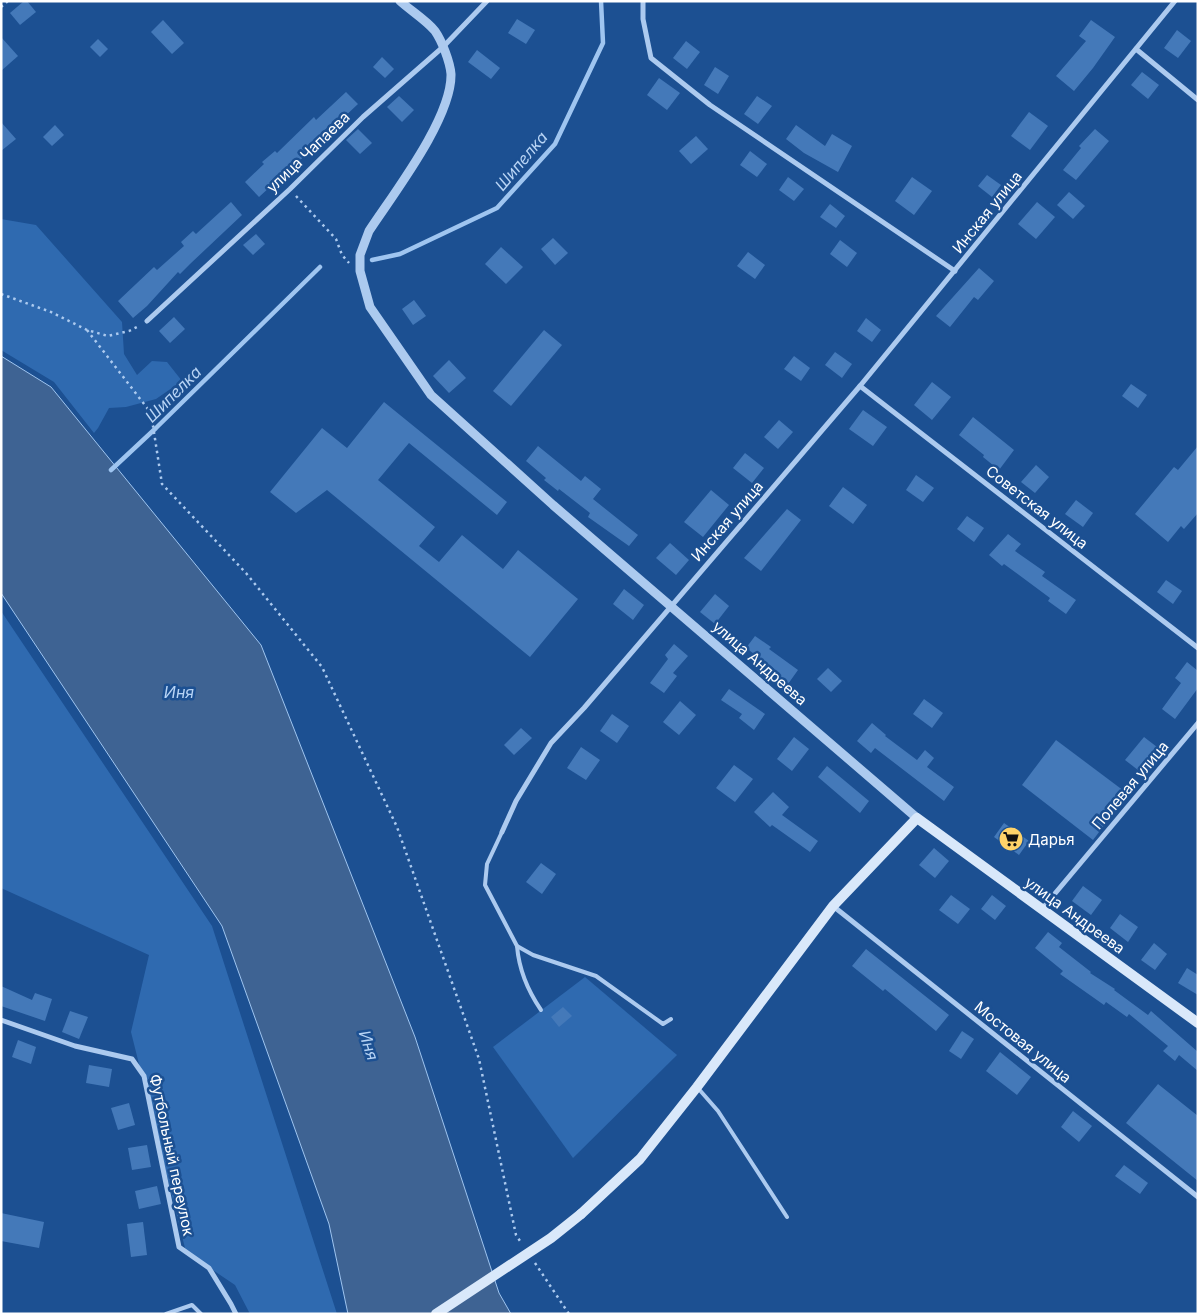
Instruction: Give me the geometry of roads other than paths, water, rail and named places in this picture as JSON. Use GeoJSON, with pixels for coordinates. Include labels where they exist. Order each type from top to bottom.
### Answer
{"type":"FeatureCollection","features":[{"type":"Feature","properties":{"kind":"main road"},"geometry":{"type":"LineString","coordinates":[[436,1314],[551,1238],[581,1214],[640,1159],[697,1087],[833,906],[917,818]]}},
{"type":"Feature","properties":{"kind":"main road","name":"улица Андреева"},"geometry":{"type":"LineString","coordinates":[[917,818],[1198,1024]]}},
{"type":"Feature","properties":{"kind":"street"},"geometry":{"type":"LineString","coordinates":[[400,1],[434,30],[443,47]]}},
{"type":"Feature","properties":{"kind":"street","name":"улица Чапаева"},"geometry":{"type":"LineString","coordinates":[[146,321],[290,189],[363,116],[443,47],[487,1]]}},
{"type":"Feature","properties":{"kind":"street"},"geometry":{"type":"LineString","coordinates":[[643,1],[643,19],[651,58],[710,105],[955,271]]}},
{"type":"Feature","properties":{"kind":"street","name":"Инская улица"},"geometry":{"type":"LineString","coordinates":[[502,832],[516,801],[551,743],[584,708],[860,386],[1175,1]]}},
{"type":"Feature","properties":{"kind":"street","name":"улица Андреева"},"geometry":{"type":"LineString","coordinates":[[443,47],[451,74],[447,97],[431,137],[369,231],[360,255],[361,274],[370,307],[431,395],[553,506],[917,818]]}},
{"type":"Feature","properties":{"kind":"street"},"geometry":{"type":"LineString","coordinates":[[1136,49],[1198,100]]}},
{"type":"Feature","properties":{"kind":"street","name":"Советская улица"},"geometry":{"type":"LineString","coordinates":[[860,386],[1198,648]]}},
{"type":"Feature","properties":{"kind":"street","name":"Полевая улица"},"geometry":{"type":"LineString","coordinates":[[1042,909],[1198,723]]}},
{"type":"Feature","properties":{"kind":"street","name":"Мостовая улица"},"geometry":{"type":"LineString","coordinates":[[833,906],[1198,1197]]}},
{"type":"Feature","properties":{"kind":"street","name":"Футбольный переулок"},"geometry":{"type":"LineString","coordinates":[[1,1020],[75,1046],[132,1059],[144,1076],[179,1247],[209,1268],[232,1304],[236,1314]]}},
{"type":"Feature","properties":{"kind":"lane","name":"Инская улица"},"geometry":{"type":"LineString","coordinates":[[502,832],[487,864],[485,885],[517,946],[518,964],[534,1000],[541,1010]]}},
{"type":"Feature","properties":{"kind":"lane"},"geometry":{"type":"LineString","coordinates":[[517,946],[533,955],[596,976],[663,1024],[671,1019]]}},
{"type":"Feature","properties":{"kind":"lane"},"geometry":{"type":"LineString","coordinates":[[697,1087],[718,1111],[787,1217]]}},
{"type":"Feature","properties":{"kind":"lane"},"geometry":{"type":"LineString","coordinates":[[166,1314],[192,1305],[201,1314]]}},
{"type":"Feature","properties":{"kind":"water","name":"Иня"},"geometry":{"type":"Polygon","coordinates":[[[1,356],[51,387],[261,645],[415,1037],[499,1293],[511,1314],[348,1314],[329,1224],[222,926],[1,593],[1,356]]]}},
{"type":"Feature","properties":{"kind":"waterway","name":"Шипелка"},"geometry":{"type":"LineString","coordinates":[[372,260],[400,254],[497,208],[555,144],[603,43],[601,1]]}},
{"type":"Feature","properties":{"kind":"waterway","name":"Шипелка"},"geometry":{"type":"LineString","coordinates":[[111,470],[320,267]]}},
{"type":"Feature","properties":{"kind":"place","name":"Дарья"},"geometry":{"type":"Point","coordinates":[1011,839]}}]}
